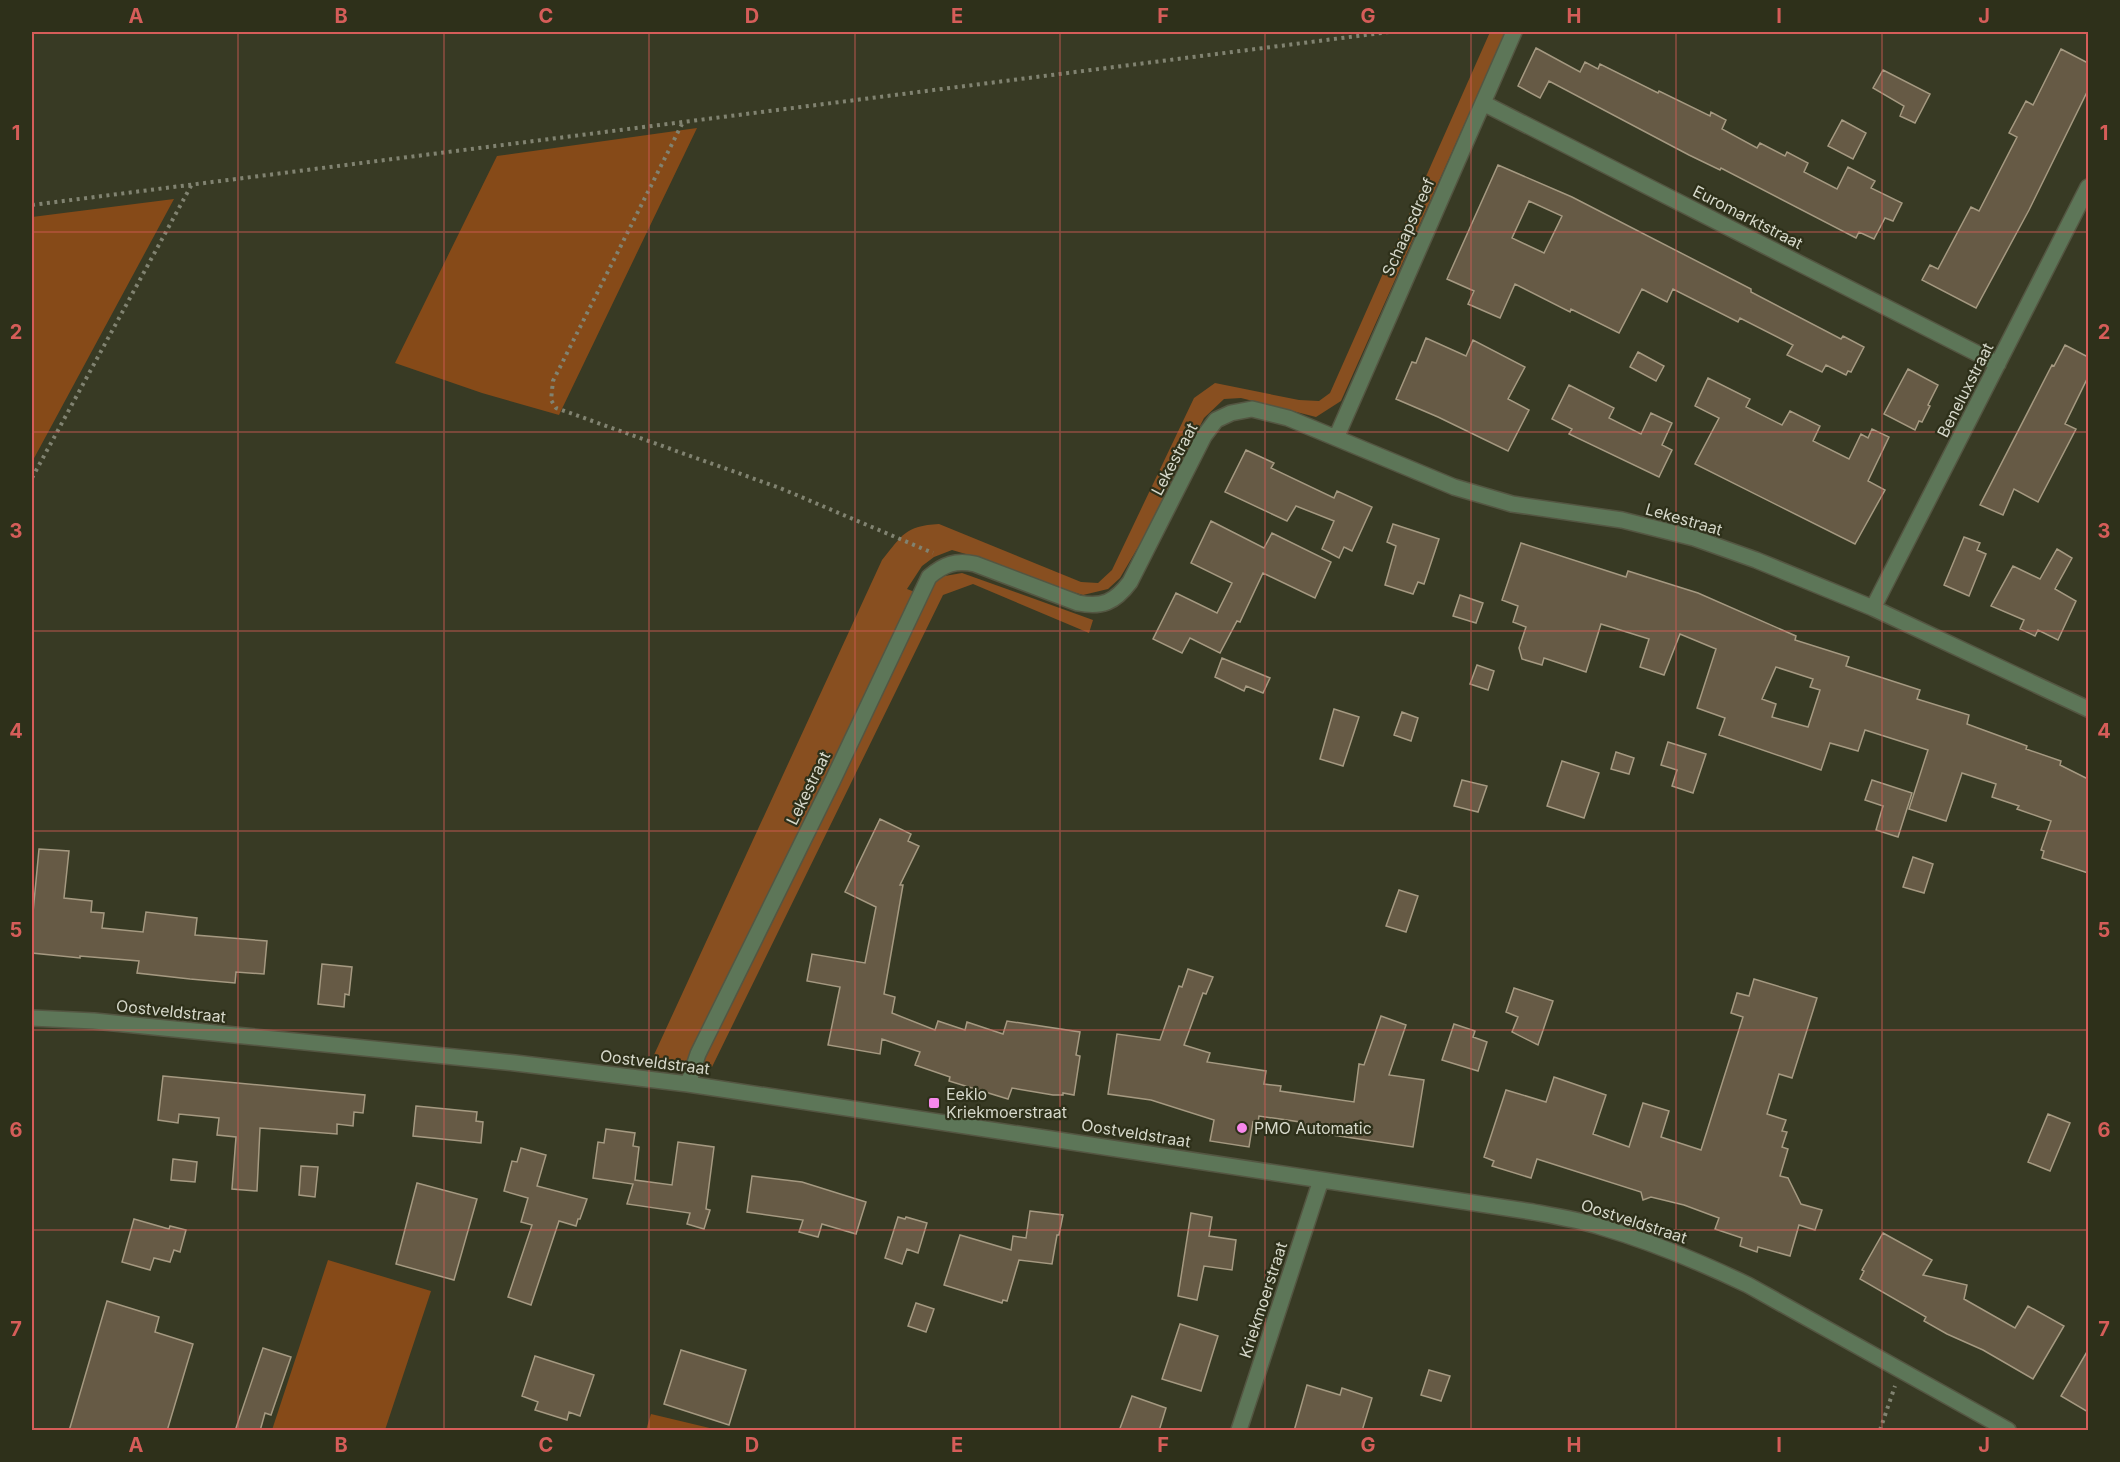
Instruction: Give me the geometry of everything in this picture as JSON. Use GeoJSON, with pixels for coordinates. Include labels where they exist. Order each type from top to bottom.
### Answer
{"type":"FeatureCollection","features":[{"type":"Feature","properties":{"kind":"street","name":"Schaapsdreef"},"geometry":{"type":"LineString","coordinates":[[1336,438],[1514,32]]}},
{"type":"Feature","properties":{"kind":"street","name":"Euromarktstraat"},"geometry":{"type":"LineString","coordinates":[[1483,103],[1998,364]]}},
{"type":"Feature","properties":{"kind":"street","name":"Beneluxstraat"},"geometry":{"type":"LineString","coordinates":[[1873,608],[2088,187]]}},
{"type":"Feature","properties":{"kind":"street","name":"Lekestraat"},"geometry":{"type":"LineString","coordinates":[[688,1084],[698,1054],[832,782],[929,577],[939,568],[961,561],[1095,607],[1121,594],[1130,582],[1204,436],[1216,420],[1231,413],[1252,408],[1288,418],[1443,483],[1512,504],[1622,520],[1694,538],[1756,560],[1873,608],[2088,709]]}},
{"type":"Feature","properties":{"kind":"street","name":"Oostveldstraat"},"geometry":{"type":"LineString","coordinates":[[32,1018],[94,1021],[492,1061],[688,1084],[1533,1212],[1599,1226],[1666,1249],[1748,1285],[2008,1431]]}},
{"type":"Feature","properties":{"kind":"street","name":"Kriekmoerstraat"},"geometry":{"type":"LineString","coordinates":[[1239,1431],[1321,1180]]}},
{"type":"Feature","properties":{"kind":"path"},"geometry":{"type":"LineString","coordinates":[[32,205],[496,144],[682,123],[1389,32]]}},
{"type":"Feature","properties":{"kind":"path"},"geometry":{"type":"LineString","coordinates":[[682,123],[553,381],[551,400],[556,408],[780,488],[926,549],[949,564]]}},
{"type":"Feature","properties":{"kind":"path"},"geometry":{"type":"LineString","coordinates":[[32,478],[192,184]]}},
{"type":"Feature","properties":{"kind":"path"},"geometry":{"type":"LineString","coordinates":[[1880,1431],[1900,1369]]}},
{"type":"Feature","properties":{"kind":"shaded area"},"geometry":{"type":"Polygon","coordinates":[[[1490,32],[1505,33],[1341,401],[1316,417],[1241,398],[1224,399],[1204,418],[1141,542],[1120,578],[1108,589],[1083,595],[990,561],[952,550],[934,557],[922,566],[907,589],[925,596],[931,584],[939,577],[962,573],[1093,620],[1089,633],[973,584],[943,595],[712,1067],[653,1057],[882,560],[895,544],[911,530],[939,524],[1081,582],[1098,583],[1112,570],[1194,398],[1215,383],[1299,400],[1319,401],[1330,393],[1490,32]]]}},
{"type":"Feature","properties":{"kind":"shaded area"},"geometry":{"type":"Polygon","coordinates":[[[697,128],[559,415],[482,393],[395,363],[497,156],[697,128]]]}},
{"type":"Feature","properties":{"kind":"shaded area"},"geometry":{"type":"Polygon","coordinates":[[[174,199],[32,462],[32,217],[174,199]]]}},
{"type":"Feature","properties":{"kind":"shaded area"},"geometry":{"type":"Polygon","coordinates":[[[328,1260],[431,1291],[385,1430],[272,1430],[328,1260]]]}},
{"type":"Feature","properties":{"kind":"shaded area"},"geometry":{"type":"Polygon","coordinates":[[[651,1414],[718,1430],[646,1430],[651,1414]]]}},
{"type":"Feature","properties":{"kind":"building"},"geometry":{"type":"Polygon","coordinates":[[[1536,48],[1580,72],[1585,62],[1598,69],[1600,64],[1710,116],[1711,112],[1726,120],[1722,129],[1757,148],[1760,143],[1785,156],[1787,152],[1808,163],[1804,172],[1837,189],[1848,167],[1875,181],[1871,188],[1902,203],[1893,221],[1885,218],[1874,239],[1859,232],[1856,238],[1721,168],[1720,170],[1689,155],[1549,81],[1540,98],[1518,86],[1536,48]]]}},
{"type":"Feature","properties":{"kind":"building"},"geometry":{"type":"Polygon","coordinates":[[[2061,49],[2088,63],[2088,90],[2029,210],[1976,308],[1922,280],[1930,265],[1938,269],[1971,207],[1979,211],[2017,137],[2009,133],[2026,101],[2033,105],[2061,49]]]}},
{"type":"Feature","properties":{"kind":"building"},"geometry":{"type":"Polygon","coordinates":[[[1883,70],[1930,94],[1915,123],[1900,116],[1904,106],[1873,88],[1883,70]]]}},
{"type":"Feature","properties":{"kind":"building"},"geometry":{"type":"Polygon","coordinates":[[[1842,120],[1866,133],[1853,159],[1828,146],[1842,120]]]}},
{"type":"Feature","properties":{"kind":"building"},"geometry":{"type":"Polygon","coordinates":[[[1498,165],[1572,197],[1751,289],[1751,292],[1841,339],[1843,336],[1864,347],[1851,372],[1848,371],[1846,375],[1826,365],[1822,372],[1787,355],[1793,345],[1740,318],[1738,322],[1673,289],[1667,302],[1642,289],[1619,333],[1571,309],[1570,312],[1515,284],[1500,318],[1468,304],[1474,291],[1447,279],[1498,165]],[[1529,201],[1512,238],[1544,253],[1562,216],[1529,201]]]}},
{"type":"Feature","properties":{"kind":"building"},"geometry":{"type":"Polygon","coordinates":[[[1426,338],[1466,356],[1473,340],[1525,367],[1508,399],[1529,410],[1508,451],[1396,399],[1412,362],[1416,363],[1426,338]]]}},
{"type":"Feature","properties":{"kind":"building"},"geometry":{"type":"Polygon","coordinates":[[[2065,345],[2088,357],[2088,377],[2065,424],[2076,429],[2038,502],[2014,489],[2003,515],[1980,505],[2052,365],[2054,366],[2065,345]]]}},
{"type":"Feature","properties":{"kind":"building"},"geometry":{"type":"Polygon","coordinates":[[[1638,352],[1664,366],[1656,381],[1630,367],[1638,352]]]}},
{"type":"Feature","properties":{"kind":"building"},"geometry":{"type":"Polygon","coordinates":[[[1908,369],[1938,385],[1922,422],[1919,421],[1915,430],[1884,414],[1908,369]]]}},
{"type":"Feature","properties":{"kind":"building"},"geometry":{"type":"Polygon","coordinates":[[[1708,378],[1750,399],[1746,407],[1782,425],[1790,411],[1820,426],[1813,441],[1849,459],[1861,434],[1868,438],[1872,429],[1889,437],[1868,481],[1885,490],[1855,544],[1695,464],[1719,418],[1695,406],[1708,378]]]}},
{"type":"Feature","properties":{"kind":"building"},"geometry":{"type":"Polygon","coordinates":[[[1569,385],[1614,408],[1609,418],[1641,434],[1651,413],[1672,423],[1662,445],[1672,450],[1659,477],[1569,434],[1572,429],[1552,419],[1569,385]]]}},
{"type":"Feature","properties":{"kind":"building"},"geometry":{"type":"Polygon","coordinates":[[[1246,450],[1274,463],[1271,468],[1334,498],[1337,491],[1372,507],[1352,551],[1344,547],[1339,558],[1322,549],[1334,521],[1296,506],[1287,521],[1225,492],[1246,450]]]}},
{"type":"Feature","properties":{"kind":"building"},"geometry":{"type":"Polygon","coordinates":[[[1211,521],[1264,548],[1272,533],[1331,562],[1315,598],[1263,573],[1240,622],[1237,621],[1220,653],[1190,638],[1182,653],[1153,639],[1176,593],[1217,613],[1232,583],[1191,563],[1211,521]]]}},
{"type":"Feature","properties":{"kind":"building"},"geometry":{"type":"Polygon","coordinates":[[[1393,524],[1439,539],[1424,584],[1418,582],[1413,594],[1385,585],[1396,546],[1387,542],[1393,524]]]}},
{"type":"Feature","properties":{"kind":"building"},"geometry":{"type":"Polygon","coordinates":[[[1964,537],[1980,543],[1977,550],[1986,554],[1969,596],[1944,585],[1964,537]]]}},
{"type":"Feature","properties":{"kind":"building"},"geometry":{"type":"Polygon","coordinates":[[[1521,543],[1626,577],[1628,571],[1698,593],[1796,636],[1795,640],[1849,657],[1846,666],[1920,690],[1917,699],[1969,715],[1967,724],[2061,761],[2060,765],[2088,779],[2088,873],[2042,858],[2044,851],[2041,850],[2051,821],[2017,809],[2019,806],[1992,797],[1996,784],[1962,773],[1946,821],[1909,809],[1928,750],[1865,730],[1858,751],[1830,743],[1821,770],[1719,735],[1725,718],[1697,708],[1716,649],[1680,634],[1664,675],[1640,667],[1649,639],[1601,624],[1586,672],[1544,658],[1542,665],[1522,659],[1519,648],[1526,627],[1513,622],[1518,606],[1502,600],[1521,543]],[[1776,667],[1762,699],[1776,704],[1772,717],[1808,727],[1820,690],[1810,687],[1813,679],[1776,667]]]}},
{"type":"Feature","properties":{"kind":"building"},"geometry":{"type":"Polygon","coordinates":[[[2057,549],[2072,558],[2055,589],[2076,601],[2058,640],[2038,630],[2035,636],[2020,629],[2024,620],[1991,606],[2013,566],[2040,579],[2057,549]]]}},
{"type":"Feature","properties":{"kind":"building"},"geometry":{"type":"Polygon","coordinates":[[[1460,595],[1483,603],[1476,623],[1453,616],[1460,595]]]}},
{"type":"Feature","properties":{"kind":"building"},"geometry":{"type":"Polygon","coordinates":[[[1222,658],[1270,678],[1263,693],[1246,686],[1244,691],[1215,677],[1222,658]]]}},
{"type":"Feature","properties":{"kind":"building"},"geometry":{"type":"Polygon","coordinates":[[[1477,665],[1494,671],[1488,690],[1470,684],[1477,665]]]}},
{"type":"Feature","properties":{"kind":"building"},"geometry":{"type":"Polygon","coordinates":[[[1334,709],[1359,717],[1343,766],[1320,759],[1334,709]]]}},
{"type":"Feature","properties":{"kind":"building"},"geometry":{"type":"Polygon","coordinates":[[[1402,712],[1418,718],[1411,741],[1394,735],[1402,712]]]}},
{"type":"Feature","properties":{"kind":"building"},"geometry":{"type":"Polygon","coordinates":[[[1668,742],[1706,754],[1693,793],[1672,786],[1677,770],[1661,765],[1668,742]]]}},
{"type":"Feature","properties":{"kind":"building"},"geometry":{"type":"Polygon","coordinates":[[[1616,752],[1634,758],[1629,774],[1611,769],[1616,752]]]}},
{"type":"Feature","properties":{"kind":"building"},"geometry":{"type":"Polygon","coordinates":[[[1562,761],[1599,773],[1584,818],[1547,806],[1562,761]]]}},
{"type":"Feature","properties":{"kind":"building"},"geometry":{"type":"Polygon","coordinates":[[[1462,780],[1487,786],[1478,812],[1454,806],[1462,780]]]}},
{"type":"Feature","properties":{"kind":"building"},"geometry":{"type":"Polygon","coordinates":[[[1872,780],[1912,793],[1898,837],[1876,830],[1883,806],[1865,800],[1872,780]]]}},
{"type":"Feature","properties":{"kind":"building"},"geometry":{"type":"Polygon","coordinates":[[[880,819],[911,834],[908,841],[919,846],[900,885],[903,885],[884,994],[895,997],[892,1013],[935,1030],[938,1021],[965,1030],[967,1022],[1003,1034],[1007,1021],[1080,1032],[1076,1055],[1080,1056],[1074,1095],[1063,1093],[1063,1095],[1053,1095],[1012,1088],[1008,1099],[949,1081],[950,1077],[915,1065],[920,1052],[882,1039],[880,1054],[828,1045],[840,987],[807,981],[812,954],[865,963],[876,907],[845,892],[880,819]]]}},
{"type":"Feature","properties":{"kind":"building"},"geometry":{"type":"Polygon","coordinates":[[[39,849],[69,851],[64,898],[92,901],[91,912],[104,913],[102,928],[143,932],[146,912],[197,918],[195,935],[267,941],[264,974],[236,972],[235,983],[190,979],[137,973],[139,961],[32,953],[32,923],[39,849]]]}},
{"type":"Feature","properties":{"kind":"building"},"geometry":{"type":"Polygon","coordinates":[[[1913,857],[1933,864],[1924,893],[1903,887],[1913,857]]]}},
{"type":"Feature","properties":{"kind":"building"},"geometry":{"type":"Polygon","coordinates":[[[1399,890],[1418,896],[1406,932],[1386,926],[1399,890]]]}},
{"type":"Feature","properties":{"kind":"building"},"geometry":{"type":"Polygon","coordinates":[[[322,964],[352,967],[349,995],[345,994],[344,1007],[318,1004],[322,964]]]}},
{"type":"Feature","properties":{"kind":"building"},"geometry":{"type":"Polygon","coordinates":[[[1188,969],[1213,977],[1206,994],[1203,993],[1184,1045],[1210,1053],[1207,1062],[1266,1071],[1264,1084],[1281,1086],[1280,1091],[1354,1102],[1359,1064],[1364,1065],[1381,1016],[1406,1025],[1389,1075],[1424,1080],[1413,1147],[1299,1130],[1300,1122],[1259,1116],[1258,1123],[1253,1122],[1249,1147],[1210,1141],[1214,1120],[1151,1100],[1108,1094],[1117,1034],[1160,1040],[1179,986],[1182,987],[1188,969]]]}},
{"type":"Feature","properties":{"kind":"building"},"geometry":{"type":"Polygon","coordinates":[[[1754,979],[1817,998],[1792,1078],[1779,1074],[1767,1114],[1786,1120],[1782,1131],[1787,1132],[1782,1147],[1788,1149],[1780,1176],[1788,1178],[1801,1204],[1822,1210],[1815,1230],[1799,1225],[1790,1256],[1758,1247],[1757,1252],[1740,1246],[1742,1238],[1715,1229],[1719,1218],[1684,1205],[1651,1197],[1643,1200],[1641,1192],[1537,1159],[1531,1178],[1492,1166],[1494,1161],[1484,1157],[1506,1090],[1546,1102],[1554,1077],[1606,1095],[1593,1134],[1629,1147],[1643,1103],[1669,1111],[1661,1137],[1701,1150],[1743,1017],[1731,1013],[1737,993],[1749,996],[1754,979]]]}},
{"type":"Feature","properties":{"kind":"building"},"geometry":{"type":"Polygon","coordinates":[[[1514,988],[1553,1001],[1538,1045],[1512,1032],[1518,1017],[1506,1012],[1514,988]]]}},
{"type":"Feature","properties":{"kind":"building"},"geometry":{"type":"Polygon","coordinates":[[[1454,1024],[1475,1031],[1473,1037],[1487,1042],[1478,1071],[1442,1060],[1454,1024]]]}},
{"type":"Feature","properties":{"kind":"building"},"geometry":{"type":"Polygon","coordinates":[[[163,1076],[365,1095],[363,1113],[354,1112],[353,1126],[337,1124],[337,1134],[260,1128],[257,1191],[232,1189],[236,1137],[217,1135],[219,1118],[179,1114],[178,1123],[158,1120],[163,1076]]]}},
{"type":"Feature","properties":{"kind":"building"},"geometry":{"type":"Polygon","coordinates":[[[416,1106],[477,1112],[476,1121],[483,1122],[481,1143],[413,1136],[416,1106]]]}},
{"type":"Feature","properties":{"kind":"building"},"geometry":{"type":"Polygon","coordinates":[[[2048,1114],[2070,1123],[2050,1171],[2028,1162],[2048,1114]]]}},
{"type":"Feature","properties":{"kind":"building"},"geometry":{"type":"Polygon","coordinates":[[[606,1129],[635,1133],[633,1146],[639,1147],[635,1180],[672,1185],[678,1142],[714,1147],[706,1209],[710,1210],[704,1229],[687,1224],[690,1213],[627,1204],[633,1184],[593,1178],[598,1142],[604,1143],[606,1129]]]}},
{"type":"Feature","properties":{"kind":"building"},"geometry":{"type":"Polygon","coordinates":[[[521,1148],[546,1155],[537,1186],[587,1199],[576,1226],[559,1221],[531,1305],[508,1297],[532,1225],[521,1222],[528,1198],[504,1191],[512,1161],[517,1162],[521,1148]]]}},
{"type":"Feature","properties":{"kind":"building"},"geometry":{"type":"Polygon","coordinates":[[[173,1159],[197,1162],[195,1182],[171,1180],[173,1159]]]}},
{"type":"Feature","properties":{"kind":"building"},"geometry":{"type":"Polygon","coordinates":[[[301,1166],[318,1167],[315,1197],[299,1195],[301,1166]]]}},
{"type":"Feature","properties":{"kind":"building"},"geometry":{"type":"Polygon","coordinates":[[[752,1176],[802,1182],[866,1202],[856,1234],[822,1224],[818,1237],[799,1232],[803,1220],[747,1212],[752,1176]]]}},
{"type":"Feature","properties":{"kind":"building"},"geometry":{"type":"Polygon","coordinates":[[[417,1183],[477,1199],[454,1280],[396,1264],[417,1183]]]}},
{"type":"Feature","properties":{"kind":"building"},"geometry":{"type":"Polygon","coordinates":[[[1030,1211],[1063,1215],[1052,1264],[1019,1260],[1007,1301],[1003,1300],[1002,1303],[944,1285],[960,1235],[1011,1250],[1013,1236],[1026,1238],[1030,1211]]]}},
{"type":"Feature","properties":{"kind":"building"},"geometry":{"type":"Polygon","coordinates":[[[1191,1213],[1212,1217],[1209,1236],[1236,1240],[1232,1270],[1204,1266],[1197,1300],[1178,1296],[1191,1213]]]}},
{"type":"Feature","properties":{"kind":"building"},"geometry":{"type":"Polygon","coordinates":[[[898,1217],[927,1223],[918,1253],[907,1249],[902,1264],[885,1258],[898,1217]]]}},
{"type":"Feature","properties":{"kind":"building"},"geometry":{"type":"Polygon","coordinates":[[[134,1219],[169,1229],[170,1226],[186,1230],[180,1252],[174,1250],[170,1262],[154,1258],[150,1270],[122,1262],[134,1219]]]}},
{"type":"Feature","properties":{"kind":"building"},"geometry":{"type":"Polygon","coordinates":[[[1883,1233],[1932,1260],[1923,1275],[1967,1285],[1964,1299],[2015,1328],[2028,1306],[2064,1326],[2033,1379],[1983,1350],[1924,1321],[1926,1317],[1860,1279],[1864,1271],[1862,1270],[1883,1233]]]}},
{"type":"Feature","properties":{"kind":"building"},"geometry":{"type":"Polygon","coordinates":[[[107,1301],[159,1317],[155,1332],[193,1344],[167,1431],[69,1431],[107,1301]]]}},
{"type":"Feature","properties":{"kind":"building"},"geometry":{"type":"Polygon","coordinates":[[[916,1303],[934,1309],[926,1332],[908,1326],[916,1303]]]}},
{"type":"Feature","properties":{"kind":"building"},"geometry":{"type":"Polygon","coordinates":[[[1180,1324],[1218,1336],[1201,1391],[1162,1379],[1180,1324]]]}},
{"type":"Feature","properties":{"kind":"building"},"geometry":{"type":"Polygon","coordinates":[[[263,1348],[291,1357],[271,1415],[265,1413],[260,1431],[235,1431],[263,1348]]]}},
{"type":"Feature","properties":{"kind":"building"},"geometry":{"type":"Polygon","coordinates":[[[681,1350],[746,1370],[729,1425],[664,1404],[681,1350]]]}},
{"type":"Feature","properties":{"kind":"building"},"geometry":{"type":"Polygon","coordinates":[[[2088,1350],[2088,1412],[2061,1396],[2088,1350]]]}},
{"type":"Feature","properties":{"kind":"building"},"geometry":{"type":"Polygon","coordinates":[[[535,1356],[594,1375],[580,1416],[569,1412],[567,1420],[535,1410],[538,1402],[522,1396],[535,1356]]]}},
{"type":"Feature","properties":{"kind":"building"},"geometry":{"type":"Polygon","coordinates":[[[1429,1370],[1450,1376],[1441,1401],[1421,1395],[1429,1370]]]}},
{"type":"Feature","properties":{"kind":"building"},"geometry":{"type":"Polygon","coordinates":[[[1307,1385],[1340,1395],[1342,1388],[1372,1398],[1362,1431],[1294,1431],[1307,1385]]]}},
{"type":"Feature","properties":{"kind":"building"},"geometry":{"type":"Polygon","coordinates":[[[1132,1396],[1166,1408],[1159,1431],[1119,1431],[1132,1396]]]}},
{"type":"Feature","properties":{"kind":"place","name":"Eeklo Kriekmoerstraat"},"geometry":{"type":"Point","coordinates":[934,1103]}},
{"type":"Feature","properties":{"kind":"place","name":"PMO Automatic"},"geometry":{"type":"Point","coordinates":[1242,1128]}}]}
